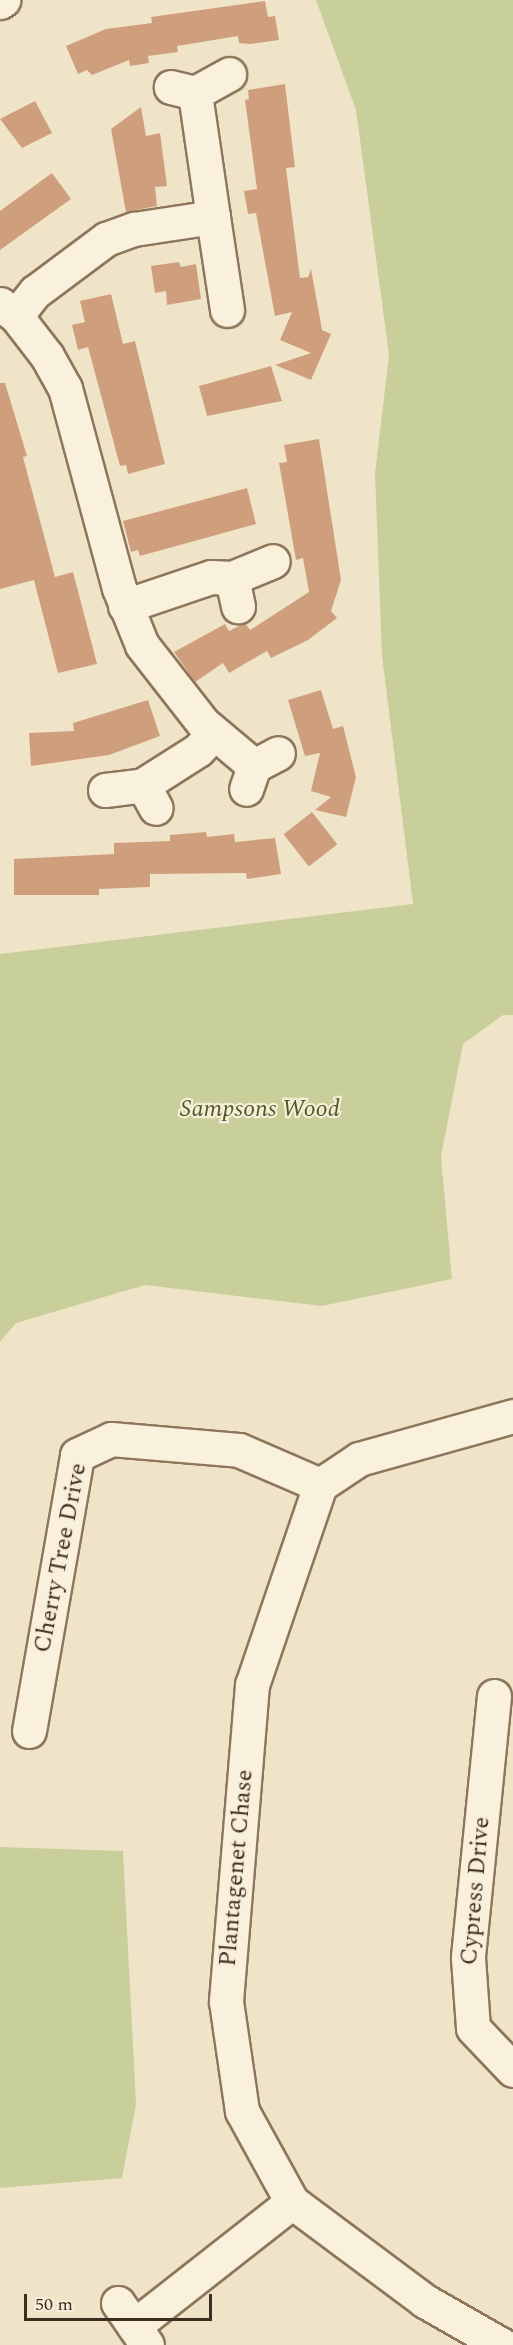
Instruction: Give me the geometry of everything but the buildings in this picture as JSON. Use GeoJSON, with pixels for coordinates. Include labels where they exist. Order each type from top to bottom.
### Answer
{"type":"FeatureCollection","features":[{"type":"Feature","properties":{"kind":"street"},"geometry":{"type":"LineString","coordinates":[[227,310],[213,217],[183,90],[229,74]]}},
{"type":"Feature","properties":{"kind":"street"},"geometry":{"type":"LineString","coordinates":[[213,217],[134,229],[106,239],[8,310],[64,388],[125,606],[159,671],[214,732],[259,769]]}},
{"type":"Feature","properties":{"kind":"street"},"geometry":{"type":"LineString","coordinates":[[125,606],[211,577],[235,592],[273,561]]}},
{"type":"Feature","properties":{"kind":"street"},"geometry":{"type":"LineString","coordinates":[[105,790],[149,796],[214,732]]}},
{"type":"Feature","properties":{"kind":"street"},"geometry":{"type":"LineString","coordinates":[[320,1485],[359,1459],[513,1416]]}},
{"type":"Feature","properties":{"kind":"street","name":"Cherry Tree Drive"},"geometry":{"type":"LineString","coordinates":[[29,1731],[77,1455],[111,1439],[239,1450],[320,1485]]}},
{"type":"Feature","properties":{"kind":"street","name":"Plantagenet Chase"},"geometry":{"type":"LineString","coordinates":[[320,1485],[252,1685],[226,2001],[242,2111],[292,2202],[425,2301],[502,2345]]}},
{"type":"Feature","properties":{"kind":"street","name":"Cypress Drive"},"geometry":{"type":"LineString","coordinates":[[494,1696],[468,1958],[473,2028],[513,2070]]}},
{"type":"Feature","properties":{"kind":"street"},"geometry":{"type":"LineString","coordinates":[[133,2324],[292,2202]]}},
{"type":"Feature","properties":{"kind":"green space","name":"Sampsons Wood"},"geometry":{"type":"Polygon","coordinates":[[[316,0],[513,0],[513,1015],[503,1015],[463,1044],[441,1156],[452,1279],[322,1306],[145,1285],[16,1323],[0,1342],[0,954],[413,904],[382,656],[375,473],[389,355],[356,110],[316,0]]]}},
{"type":"Feature","properties":{"kind":"green space"},"geometry":{"type":"Polygon","coordinates":[[[0,1847],[123,1851],[136,2104],[122,2178],[0,2188],[0,1847]]]}}]}
